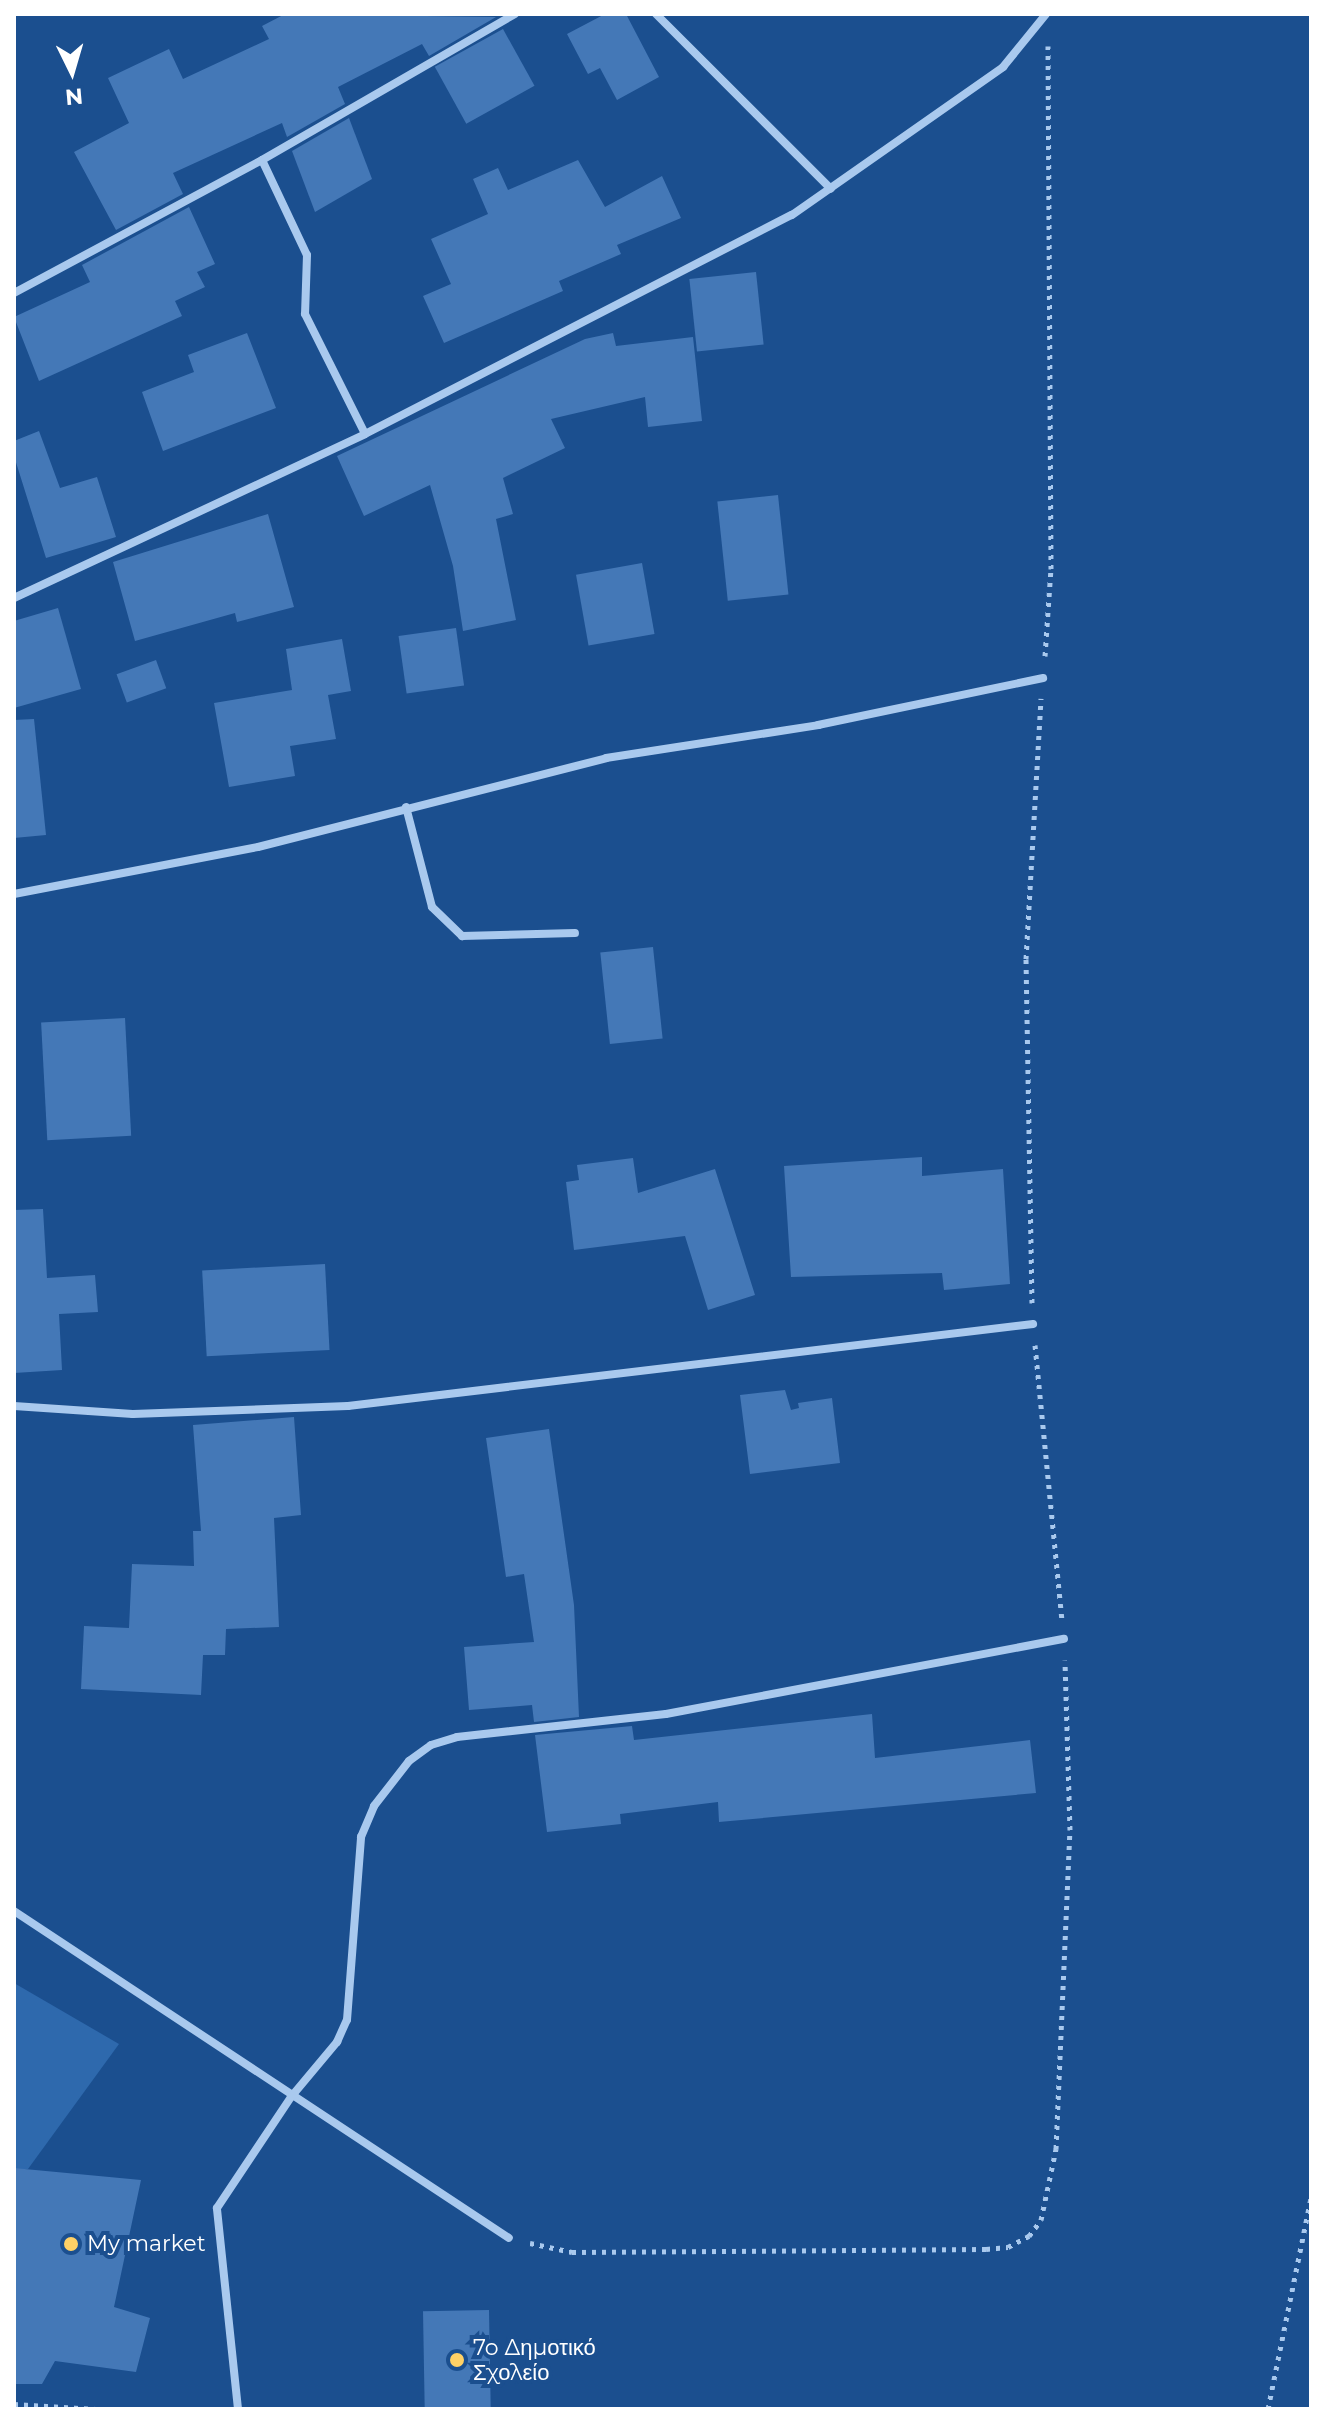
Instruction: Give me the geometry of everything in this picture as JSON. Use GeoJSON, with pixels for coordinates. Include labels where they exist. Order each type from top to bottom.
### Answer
{"type":"FeatureCollection","features":[{"type":"Feature","properties":{"kind":"street"},"geometry":{"type":"LineString","coordinates":[[14,293],[262,160],[515,14]]}},
{"type":"Feature","properties":{"kind":"street"},"geometry":{"type":"LineString","coordinates":[[656,14],[831,189]]}},
{"type":"Feature","properties":{"kind":"street"},"geometry":{"type":"LineString","coordinates":[[14,598],[62,580],[365,434],[781,221],[1003,67],[1046,14]]}},
{"type":"Feature","properties":{"kind":"street"},"geometry":{"type":"LineString","coordinates":[[262,160],[307,255],[305,314],[365,434]]}},
{"type":"Feature","properties":{"kind":"street"},"geometry":{"type":"LineString","coordinates":[[14,894],[258,847],[606,758],[818,725],[1043,678]]}},
{"type":"Feature","properties":{"kind":"street"},"geometry":{"type":"LineString","coordinates":[[406,807],[432,907],[462,936],[575,933]]}},
{"type":"Feature","properties":{"kind":"street"},"geometry":{"type":"LineString","coordinates":[[14,1406],[133,1414],[348,1406],[1033,1324]]}},
{"type":"Feature","properties":{"kind":"street"},"geometry":{"type":"LineString","coordinates":[[238,2409],[217,2208],[291,2097],[337,2042],[347,2020],[361,1837],[374,1806],[401,1770],[431,1745],[492,1732],[666,1714],[1064,1639]]}},
{"type":"Feature","properties":{"kind":"street"},"geometry":{"type":"LineString","coordinates":[[14,1911],[291,2097],[509,2238]]}},
{"type":"Feature","properties":{"kind":"path"},"geometry":{"type":"LineString","coordinates":[[1268,2409],[1311,2197]]}},
{"type":"Feature","properties":{"kind":"path"},"geometry":{"type":"LineString","coordinates":[[14,2404],[96,2409]]}},
{"type":"Feature","properties":{"kind":"shaded area"},"geometry":{"type":"Polygon","coordinates":[[[14,1983],[119,2044],[28,2169],[14,2169],[14,1983]]]}},
{"type":"Feature","properties":{"kind":"building"},"geometry":{"type":"Polygon","coordinates":[[[285,14],[496,17],[429,56],[422,44],[338,87],[345,104],[287,137],[282,123],[173,173],[183,194],[116,230],[74,152],[129,123],[108,78],[169,49],[183,79],[269,39],[262,26],[285,14]]]}},
{"type":"Feature","properties":{"kind":"building"},"geometry":{"type":"Polygon","coordinates":[[[605,14],[626,14],[659,77],[617,100],[600,68],[588,74],[567,34],[605,14]]]}},
{"type":"Feature","properties":{"kind":"building"},"geometry":{"type":"Polygon","coordinates":[[[503,29],[535,86],[466,124],[435,67],[503,29]]]}},
{"type":"Feature","properties":{"kind":"building"},"geometry":{"type":"Polygon","coordinates":[[[349,118],[372,179],[315,212],[292,151],[349,118]]]}},
{"type":"Feature","properties":{"kind":"building"},"geometry":{"type":"Polygon","coordinates":[[[578,160],[605,207],[662,176],[681,218],[617,245],[621,254],[559,281],[563,291],[444,343],[423,296],[451,284],[431,239],[488,214],[473,179],[498,168],[508,190],[578,160]]]}},
{"type":"Feature","properties":{"kind":"building"},"geometry":{"type":"Polygon","coordinates":[[[189,207],[215,264],[197,272],[205,287],[175,301],[182,316],[39,381],[14,317],[90,282],[82,265],[189,207]]]}},
{"type":"Feature","properties":{"kind":"building"},"geometry":{"type":"Polygon","coordinates":[[[756,272],[764,345],[697,352],[689,279],[756,272]]]}},
{"type":"Feature","properties":{"kind":"building"},"geometry":{"type":"Polygon","coordinates":[[[247,333],[276,408],[163,451],[142,392],[194,372],[188,355],[247,333]]]}},
{"type":"Feature","properties":{"kind":"building"},"geometry":{"type":"Polygon","coordinates":[[[613,333],[616,346],[693,337],[702,421],[648,427],[645,397],[551,419],[565,448],[503,478],[513,514],[496,519],[516,620],[463,631],[453,566],[430,485],[364,516],[337,456],[585,339],[613,333]]]}},
{"type":"Feature","properties":{"kind":"building"},"geometry":{"type":"Polygon","coordinates":[[[39,431],[60,488],[97,477],[116,537],[46,558],[14,456],[14,441],[39,431]]]}},
{"type":"Feature","properties":{"kind":"building"},"geometry":{"type":"Polygon","coordinates":[[[778,495],[788,594],[728,601],[717,501],[778,495]]]}},
{"type":"Feature","properties":{"kind":"building"},"geometry":{"type":"Polygon","coordinates":[[[268,514],[294,607],[237,622],[235,613],[135,641],[113,562],[268,514]]]}},
{"type":"Feature","properties":{"kind":"building"},"geometry":{"type":"Polygon","coordinates":[[[642,563],[655,634],[589,646],[576,575],[642,563]]]}},
{"type":"Feature","properties":{"kind":"building"},"geometry":{"type":"Polygon","coordinates":[[[58,608],[81,689],[14,708],[14,621],[58,608]]]}},
{"type":"Feature","properties":{"kind":"building"},"geometry":{"type":"Polygon","coordinates":[[[456,628],[464,685],[407,694],[399,636],[456,628]]]}},
{"type":"Feature","properties":{"kind":"building"},"geometry":{"type":"Polygon","coordinates":[[[342,639],[351,691],[328,695],[336,739],[290,746],[295,776],[229,787],[214,703],[292,690],[286,649],[342,639]]]}},
{"type":"Feature","properties":{"kind":"building"},"geometry":{"type":"Polygon","coordinates":[[[156,660],[166,688],[127,703],[117,674],[156,660]]]}},
{"type":"Feature","properties":{"kind":"building"},"geometry":{"type":"Polygon","coordinates":[[[34,719],[46,835],[14,838],[14,720],[34,719]]]}},
{"type":"Feature","properties":{"kind":"building"},"geometry":{"type":"Polygon","coordinates":[[[653,947],[663,1038],[610,1044],[600,953],[653,947]]]}},
{"type":"Feature","properties":{"kind":"building"},"geometry":{"type":"Polygon","coordinates":[[[125,1018],[131,1136],[47,1140],[41,1022],[125,1018]]]}},
{"type":"Feature","properties":{"kind":"building"},"geometry":{"type":"Polygon","coordinates":[[[922,1157],[922,1176],[1003,1169],[1010,1284],[944,1290],[942,1273],[791,1277],[784,1166],[922,1157]]]}},
{"type":"Feature","properties":{"kind":"building"},"geometry":{"type":"Polygon","coordinates":[[[633,1158],[638,1193],[715,1169],[755,1295],[708,1310],[685,1236],[574,1250],[566,1182],[579,1180],[577,1165],[633,1158]]]}},
{"type":"Feature","properties":{"kind":"building"},"geometry":{"type":"Polygon","coordinates":[[[43,1209],[47,1278],[95,1275],[98,1312],[59,1314],[62,1370],[14,1373],[14,1210],[43,1209]]]}},
{"type":"Feature","properties":{"kind":"building"},"geometry":{"type":"Polygon","coordinates":[[[325,1264],[330,1350],[207,1356],[202,1270],[325,1264]]]}},
{"type":"Feature","properties":{"kind":"building"},"geometry":{"type":"Polygon","coordinates":[[[785,1390],[791,1410],[799,1408],[798,1403],[832,1398],[840,1463],[750,1474],[740,1395],[785,1390]]]}},
{"type":"Feature","properties":{"kind":"building"},"geometry":{"type":"Polygon","coordinates":[[[294,1417],[301,1515],[274,1518],[279,1627],[226,1629],[225,1655],[203,1655],[201,1695],[81,1689],[84,1626],[129,1628],[132,1564],[194,1566],[193,1531],[201,1531],[193,1425],[294,1417]]]}},
{"type":"Feature","properties":{"kind":"building"},"geometry":{"type":"Polygon","coordinates":[[[549,1429],[574,1605],[579,1717],[534,1722],[532,1705],[469,1710],[464,1647],[534,1642],[524,1574],[506,1577],[486,1438],[549,1429]]]}},
{"type":"Feature","properties":{"kind":"building"},"geometry":{"type":"Polygon","coordinates":[[[872,1714],[875,1758],[1030,1740],[1036,1793],[719,1822],[718,1802],[620,1814],[621,1824],[547,1832],[535,1735],[632,1726],[634,1740],[872,1714]]]}},
{"type":"Feature","properties":{"kind":"building","name":"My market"},"geometry":{"type":"Polygon","coordinates":[[[14,2168],[141,2180],[114,2307],[150,2318],[136,2372],[55,2361],[42,2384],[14,2384],[14,2168]]]}},
{"type":"Feature","properties":{"kind":"building","name":"7o Δημοτικό Σχολείο"},"geometry":{"type":"Polygon","coordinates":[[[489,2310],[491,2409],[425,2409],[423,2311],[489,2310]]]}},
{"type":"Feature","properties":{"kind":"place","name":"My market"},"geometry":{"type":"Point","coordinates":[71,2244]}},
{"type":"Feature","properties":{"kind":"place","name":"7o Δημοτικό Σχολείο"},"geometry":{"type":"Point","coordinates":[457,2360]}}]}
